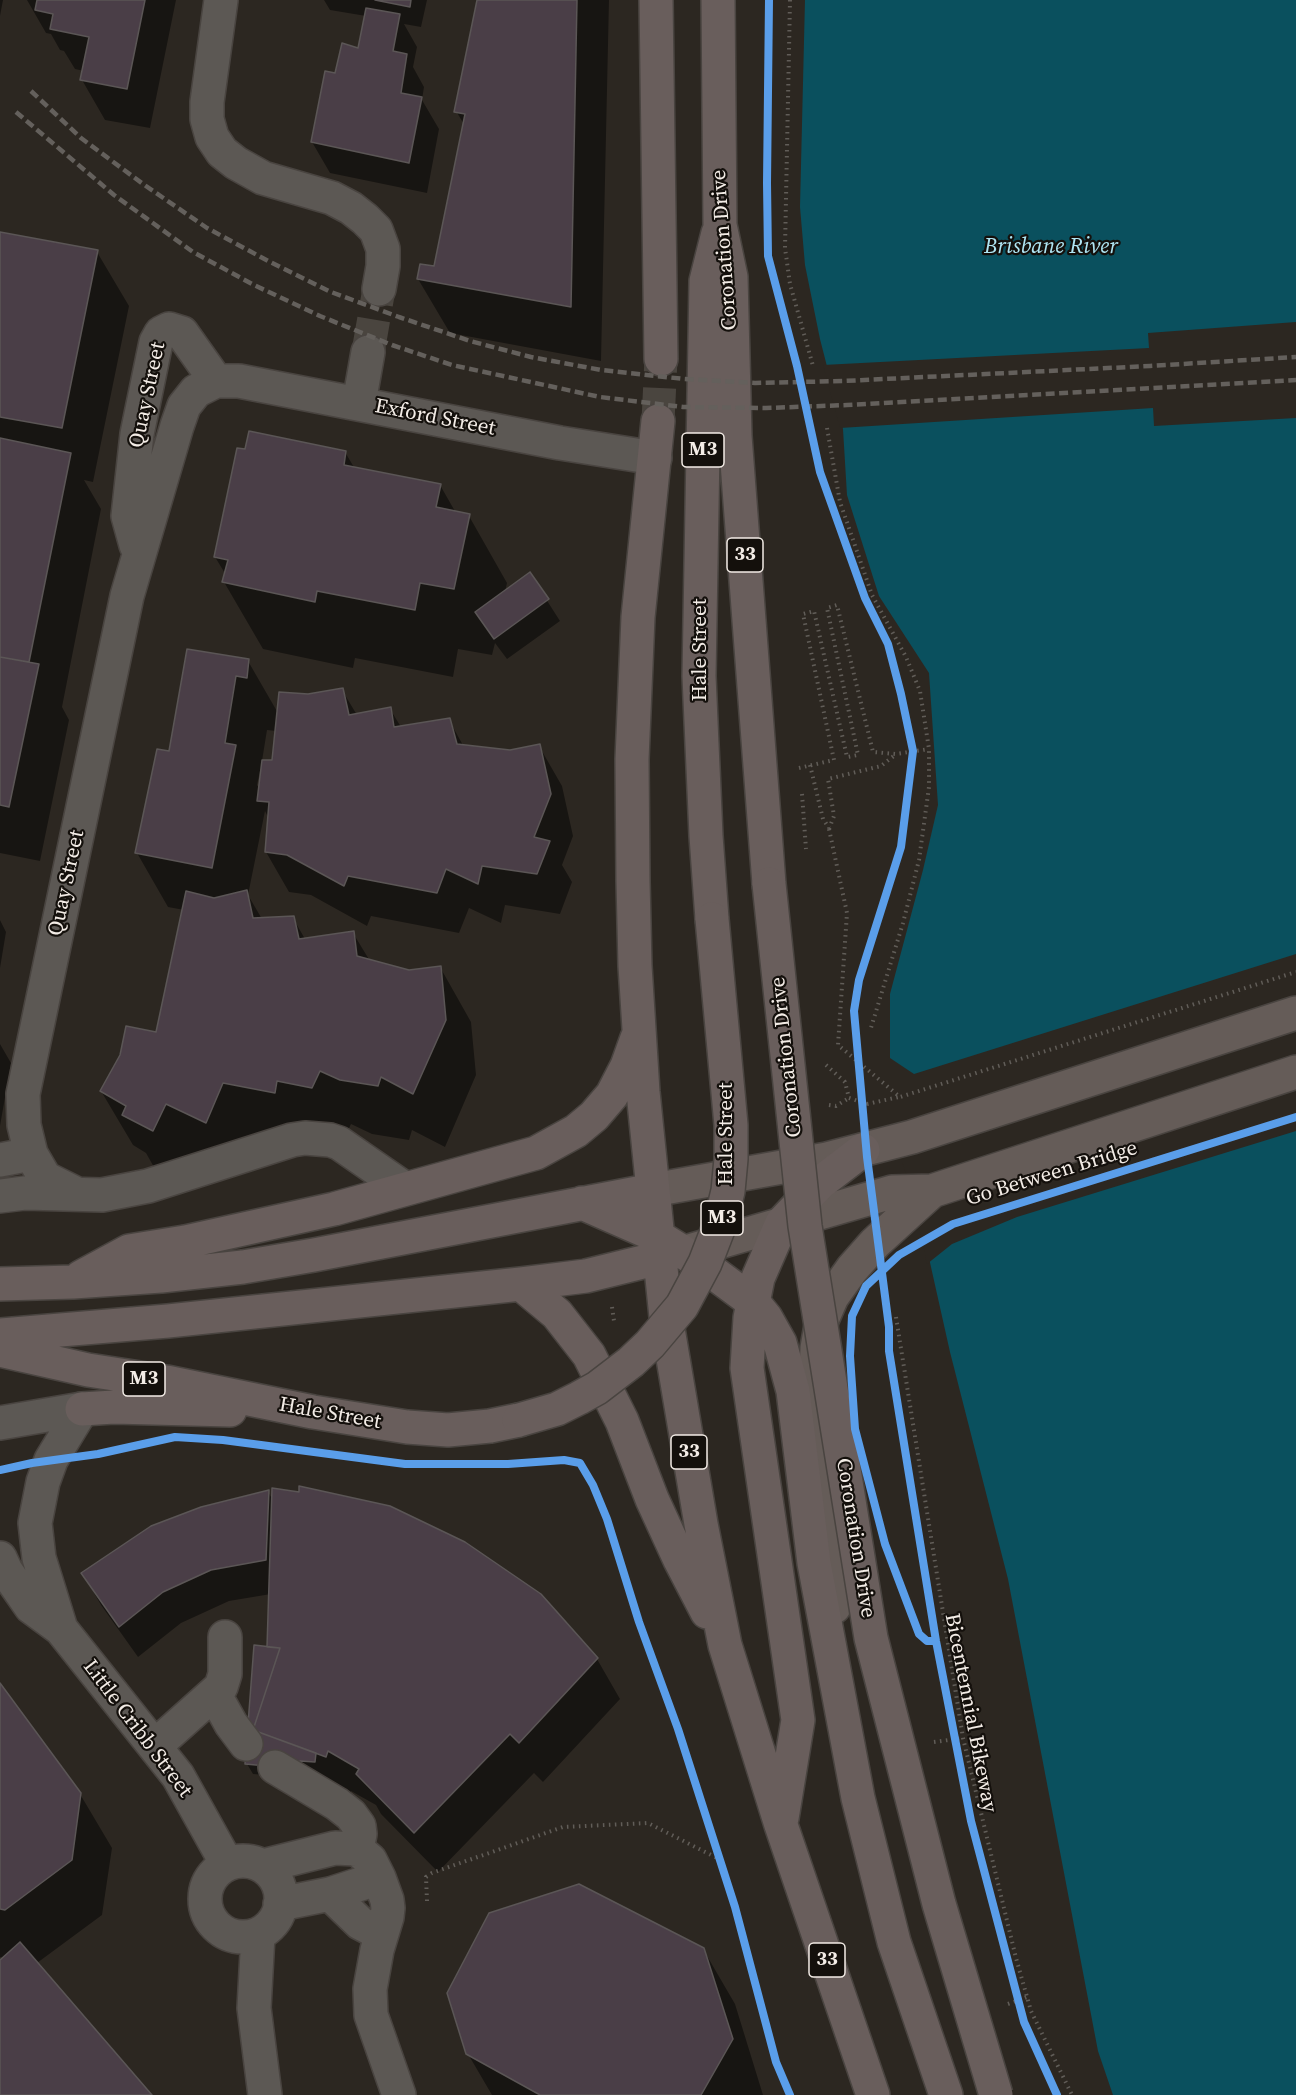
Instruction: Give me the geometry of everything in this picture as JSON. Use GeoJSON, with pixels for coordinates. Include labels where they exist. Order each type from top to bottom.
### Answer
{"type":"FeatureCollection","features":[{"type":"Feature","properties":{"kind":"highway"},"geometry":{"type":"LineString","coordinates":[[656,0],[661,359]]}},
{"type":"Feature","properties":{"kind":"highway","name":"Coronation Drive"},"geometry":{"type":"LineString","coordinates":[[718,0],[720,225],[731,278],[735,436],[769,884],[805,1226],[871,1638],[939,1904],[996,2095]]}},
{"type":"Feature","properties":{"kind":"highway","name":"Hale Street"},"geometry":{"type":"LineString","coordinates":[[0,1350],[88,1370],[166,1382],[351,1419],[448,1430],[490,1426],[519,1420],[557,1408],[579,1398],[597,1388],[631,1362],[650,1344],[682,1306],[696,1282],[720,1224],[728,1191],[732,1125],[712,919],[702,768],[699,676],[706,282],[720,225]]}},
{"type":"Feature","properties":{"kind":"highway","name":"M3"},"geometry":{"type":"LineString","coordinates":[[0,1284],[73,1282],[129,1251],[279,1222],[495,1166],[536,1153],[576,1131],[594,1116],[612,1095],[627,1066],[639,1034],[633,881],[632,759],[638,617],[658,422]]}},
{"type":"Feature","properties":{"kind":"highway","name":"33"},"geometry":{"type":"LineString","coordinates":[[639,1034],[653,1190],[666,1249],[666,1317],[690,1462],[725,1645],[781,1825],[873,2095]]}},
{"type":"Feature","properties":{"kind":"highway"},"geometry":{"type":"LineString","coordinates":[[781,1825],[798,1720],[747,1368],[753,1302],[764,1261],[782,1223],[819,1184],[863,1150]]}},
{"type":"Feature","properties":{"kind":"highway"},"geometry":{"type":"LineString","coordinates":[[73,1282],[243,1267],[653,1190]]}},
{"type":"Feature","properties":{"kind":"highway"},"geometry":{"type":"LineString","coordinates":[[582,1203],[666,1249],[753,1302],[766,1318],[780,1343],[793,1391],[814,1563],[858,1797],[894,1942],[946,2095]]}},
{"type":"Feature","properties":{"kind":"highway"},"geometry":{"type":"LineString","coordinates":[[0,1335],[168,1322],[586,1276],[666,1249]]}},
{"type":"Feature","properties":{"kind":"highway"},"geometry":{"type":"LineString","coordinates":[[521,1284],[557,1314],[589,1356],[622,1421],[652,1499],[680,1560],[725,1645]]}},
{"type":"Feature","properties":{"kind":"highway"},"geometry":{"type":"LineString","coordinates":[[82,1409],[114,1407],[213,1411],[288,1406]]}},
{"type":"Feature","properties":{"kind":"main road"},"geometry":{"type":"LineString","coordinates":[[653,1190],[827,1160],[912,1137],[1296,1013]]}},
{"type":"Feature","properties":{"kind":"main road","name":"Go Between Bridge"},"geometry":{"type":"LineString","coordinates":[[666,1249],[782,1223],[892,1192],[932,1191],[1296,1072]]}},
{"type":"Feature","properties":{"kind":"main road"},"geometry":{"type":"LineString","coordinates":[[843,1718],[816,1372],[817,1348],[822,1320],[832,1297],[875,1243],[932,1191]]}},
{"type":"Feature","properties":{"kind":"street"},"geometry":{"type":"LineString","coordinates":[[221,0],[207,102],[207,119],[212,138],[222,152],[236,163],[263,178],[332,198],[351,207],[365,219],[376,230],[383,249],[380,289]]}},
{"type":"Feature","properties":{"kind":"street","name":"Quay Street"},"geometry":{"type":"LineString","coordinates":[[75,1193],[45,1178],[15,1157],[24,1125],[23,1094],[127,596],[184,406],[196,391],[216,381],[182,333],[169,329],[161,333],[156,342],[137,434],[128,516],[139,554]]}},
{"type":"Feature","properties":{"kind":"street"},"geometry":{"type":"LineString","coordinates":[[359,403],[368,352]]}},
{"type":"Feature","properties":{"kind":"street","name":"Exford Street"},"geometry":{"type":"LineString","coordinates":[[216,381],[239,381],[560,443],[655,458]]}},
{"type":"Feature","properties":{"kind":"street"},"geometry":{"type":"LineString","coordinates":[[0,1196],[25,1193],[102,1195],[148,1186],[292,1140],[305,1138],[330,1140],[348,1148],[404,1188]]}},
{"type":"Feature","properties":{"kind":"street"},"geometry":{"type":"LineString","coordinates":[[0,1423],[82,1409]]}},
{"type":"Feature","properties":{"kind":"street","name":"Little Cribb Street"},"geometry":{"type":"LineString","coordinates":[[61,1629],[39,1558],[35,1523],[43,1482],[51,1460],[82,1409]]}},
{"type":"Feature","properties":{"kind":"street","name":"Little Cribb Street"},"geometry":{"type":"LineString","coordinates":[[0,1558],[6,1571],[31,1607],[61,1629],[178,1776],[227,1864]]}},
{"type":"Feature","properties":{"kind":"street"},"geometry":{"type":"LineString","coordinates":[[155,1746],[221,1688],[225,1674],[225,1637]]}},
{"type":"Feature","properties":{"kind":"street"},"geometry":{"type":"LineString","coordinates":[[215,1695],[231,1724],[246,1744]]}},
{"type":"Feature","properties":{"kind":"street"},"geometry":{"type":"LineString","coordinates":[[275,1767],[337,1804],[351,1815],[359,1826],[357,1849]]}},
{"type":"Feature","properties":{"kind":"street"},"geometry":{"type":"LineString","coordinates":[[263,1866],[321,1850],[357,1849],[370,1860],[379,1878],[388,1908],[370,1989],[371,2015],[399,2095]]}},
{"type":"Feature","properties":{"kind":"street"},"geometry":{"type":"LineString","coordinates":[[245,1861],[263,1866],[276,1878],[281,1895],[277,1917],[258,1935],[234,1937],[213,1924],[207,1914],[204,1902],[205,1890],[217,1870],[227,1864],[245,1861]]}},
{"type":"Feature","properties":{"kind":"street"},"geometry":{"type":"LineString","coordinates":[[280,1904],[330,1894],[379,1878]]}},
{"type":"Feature","properties":{"kind":"street"},"geometry":{"type":"LineString","coordinates":[[330,1894],[360,1923],[381,1934]]}},
{"type":"Feature","properties":{"kind":"street"},"geometry":{"type":"LineString","coordinates":[[258,1935],[254,2008],[265,2095]]}},
{"type":"Feature","properties":{"kind":"path"},"geometry":{"type":"LineString","coordinates":[[790,0],[785,248],[790,284],[813,366]]}},
{"type":"Feature","properties":{"kind":"path"},"geometry":{"type":"LineString","coordinates":[[827,428],[840,502],[872,595],[906,657],[920,691],[929,748],[929,786],[919,860],[903,923],[870,1031]]}},
{"type":"Feature","properties":{"kind":"path"},"geometry":{"type":"LineString","coordinates":[[831,504],[865,598],[879,625]]}},
{"type":"Feature","properties":{"kind":"path"},"geometry":{"type":"LineString","coordinates":[[900,1096],[838,1045],[847,913],[829,828],[823,819],[810,765],[834,760],[803,614],[814,611],[847,757],[858,755],[827,608],[837,605],[873,752],[896,754],[929,748]]}},
{"type":"Feature","properties":{"kind":"path"},"geometry":{"type":"LineString","coordinates":[[910,740],[913,751],[912,760]]}},
{"type":"Feature","properties":{"kind":"path"},"geometry":{"type":"LineString","coordinates":[[829,828],[834,816],[828,779],[881,766],[896,754]]}},
{"type":"Feature","properties":{"kind":"path"},"geometry":{"type":"LineString","coordinates":[[849,1098],[867,1104],[900,1096],[1296,972]]}},
{"type":"Feature","properties":{"kind":"path"},"geometry":{"type":"LineString","coordinates":[[857,1045],[860,1078]]}},
{"type":"Feature","properties":{"kind":"path"},"geometry":{"type":"LineString","coordinates":[[825,1064],[845,1082],[849,1098]]}},
{"type":"Feature","properties":{"kind":"path"},"geometry":{"type":"LineString","coordinates":[[861,1090],[863,1112]]}},
{"type":"Feature","properties":{"kind":"path"},"geometry":{"type":"LineString","coordinates":[[836,1106],[849,1098]]}},
{"type":"Feature","properties":{"kind":"path"},"geometry":{"type":"LineString","coordinates":[[889,1327],[892,1316]]}},
{"type":"Feature","properties":{"kind":"path"},"geometry":{"type":"LineString","coordinates":[[892,1316],[959,1738],[1031,2012],[1072,2095]]}},
{"type":"Feature","properties":{"kind":"path"},"geometry":{"type":"LineString","coordinates":[[604,1325],[622,1318]]}},
{"type":"Feature","properties":{"kind":"path"},"geometry":{"type":"LineString","coordinates":[[928,1743],[959,1738]]}},
{"type":"Feature","properties":{"kind":"path"},"geometry":{"type":"LineString","coordinates":[[426,1907],[426,1877],[432,1873],[563,1827],[648,1823],[719,1859]]}},
{"type":"Feature","properties":{"kind":"path"},"geometry":{"type":"LineString","coordinates":[[716,1848],[722,1869]]}},
{"type":"Feature","properties":{"kind":"path"},"geometry":{"type":"LineString","coordinates":[[1000,1933],[1021,2011]]}},
{"type":"Feature","properties":{"kind":"water","name":"Brisbane River"},"geometry":{"type":"Polygon","coordinates":[[[805,0],[1296,0],[1296,2095],[1113,2095],[1098,2051],[1008,1579],[950,1352],[912,1182],[890,1117],[890,994],[938,805],[929,673],[879,596],[847,495],[843,429],[820,339],[805,265],[800,207],[805,0]]]}},
{"type":"Feature","properties":{"kind":"pier"},"geometry":{"type":"Polygon","coordinates":[[[1296,322],[1296,418],[1154,426],[1153,408],[840,428],[823,365],[1149,348],[1148,333],[1296,322]]]}},
{"type":"Feature","properties":{"kind":"pier"},"geometry":{"type":"Polygon","coordinates":[[[1296,954],[1296,1131],[1017,1217],[952,1244],[927,1264],[909,1182],[887,1118],[887,1056],[914,1074],[1296,954]]]}},
{"type":"Feature","properties":{"kind":"building"},"geometry":{"type":"Polygon","coordinates":[[[37,0],[145,0],[127,89],[80,80],[89,37],[50,29],[53,14],[35,10],[37,0]]]}},
{"type":"Feature","properties":{"kind":"building"},"geometry":{"type":"Polygon","coordinates":[[[375,0],[411,0],[410,7],[375,0]]]}},
{"type":"Feature","properties":{"kind":"building"},"geometry":{"type":"Polygon","coordinates":[[[477,0],[577,0],[571,307],[417,279],[420,264],[434,266],[465,114],[454,112],[477,0]]]}},
{"type":"Feature","properties":{"kind":"building"},"geometry":{"type":"Polygon","coordinates":[[[366,8],[400,14],[393,51],[407,54],[401,93],[422,97],[409,163],[311,142],[325,71],[335,73],[342,43],[358,48],[366,8]]]}},
{"type":"Feature","properties":{"kind":"building"},"geometry":{"type":"Polygon","coordinates":[[[0,232],[98,250],[62,428],[0,417],[0,232]]]}},
{"type":"Feature","properties":{"kind":"building"},"geometry":{"type":"Polygon","coordinates":[[[249,431],[346,451],[344,465],[441,484],[436,507],[470,514],[454,589],[420,583],[415,610],[317,591],[315,602],[222,582],[228,560],[214,557],[237,448],[245,449],[249,431]]]}},
{"type":"Feature","properties":{"kind":"building"},"geometry":{"type":"Polygon","coordinates":[[[0,438],[71,453],[29,662],[0,657],[0,438]]]}},
{"type":"Feature","properties":{"kind":"building"},"geometry":{"type":"Polygon","coordinates":[[[530,572],[549,599],[494,639],[475,612],[530,572]]]}},
{"type":"Feature","properties":{"kind":"building"},"geometry":{"type":"Polygon","coordinates":[[[187,649],[249,659],[247,678],[236,676],[225,743],[236,745],[212,868],[135,853],[157,749],[169,751],[187,649]]]}},
{"type":"Feature","properties":{"kind":"building"},"geometry":{"type":"Polygon","coordinates":[[[0,657],[39,664],[9,807],[0,805],[0,657]]]}},
{"type":"Feature","properties":{"kind":"building"},"geometry":{"type":"Polygon","coordinates":[[[343,688],[349,715],[391,707],[394,727],[450,718],[457,744],[510,750],[540,744],[551,794],[534,837],[550,841],[537,874],[482,866],[478,884],[446,869],[437,893],[348,876],[344,886],[287,855],[265,852],[269,802],[257,801],[262,760],[272,760],[279,692],[308,694],[343,688]]]}},
{"type":"Feature","properties":{"kind":"building"},"geometry":{"type":"Polygon","coordinates":[[[247,890],[253,918],[294,916],[299,939],[354,931],[357,956],[409,970],[441,966],[446,1020],[413,1094],[381,1077],[378,1086],[340,1080],[320,1071],[312,1088],[277,1081],[275,1093],[223,1083],[206,1123],[166,1104],[153,1131],[122,1115],[126,1106],[100,1091],[120,1055],[126,1026],[156,1032],[186,891],[214,898],[247,890]]]}},
{"type":"Feature","properties":{"kind":"building"},"geometry":{"type":"Polygon","coordinates":[[[299,1486],[390,1506],[465,1542],[541,1594],[598,1658],[519,1743],[510,1734],[414,1833],[356,1774],[359,1769],[328,1751],[326,1757],[253,1730],[280,1648],[267,1647],[272,1488],[299,1492],[299,1486]]]}},
{"type":"Feature","properties":{"kind":"building"},"geometry":{"type":"Polygon","coordinates":[[[269,1490],[266,1560],[211,1570],[163,1592],[119,1627],[81,1573],[151,1526],[201,1507],[269,1490]]]}},
{"type":"Feature","properties":{"kind":"building"},"geometry":{"type":"Polygon","coordinates":[[[254,1645],[280,1648],[253,1730],[316,1753],[315,1762],[300,1761],[300,1769],[245,1764],[254,1645]]]}},
{"type":"Feature","properties":{"kind":"building"},"geometry":{"type":"Polygon","coordinates":[[[0,1683],[81,1793],[72,1860],[5,1910],[0,1909],[0,1683]]]}},
{"type":"Feature","properties":{"kind":"building"},"geometry":{"type":"Polygon","coordinates":[[[579,1884],[704,1948],[733,2039],[701,2095],[540,2095],[466,2054],[447,1993],[489,1913],[579,1884]]]}},
{"type":"Feature","properties":{"kind":"building"},"geometry":{"type":"Polygon","coordinates":[[[20,1942],[152,2095],[0,2095],[0,1960],[20,1942]]]}},
{"type":"Feature","properties":{"kind":"tunnel"},"geometry":{"type":"LineString","coordinates":[[368,352],[379,289]]}},
{"type":"Feature","properties":{"kind":"tunnel"},"geometry":{"type":"LineString","coordinates":[[658,421],[661,359]]}},
{"type":"Feature","properties":{"kind":"railway"},"geometry":{"type":"LineString","coordinates":[[31,91],[81,138],[143,184],[207,228],[270,262],[331,292],[399,317],[470,341],[531,357],[601,370],[684,379],[755,383],[843,381],[1296,357]]}},
{"type":"Feature","properties":{"kind":"railway"},"geometry":{"type":"LineString","coordinates":[[16,112],[114,195],[193,252],[254,285],[320,316],[392,345],[452,365],[600,397],[683,407],[766,408],[1296,380]]}},
{"type":"Feature","properties":{"kind":"cycle path","name":"Bicentennial Bikeway"},"geometry":{"type":"LineString","coordinates":[[769,0],[768,256],[797,366],[820,472],[865,598],[888,644],[913,751],[901,847],[859,980],[854,1011],[867,1157],[889,1327],[889,1351],[936,1641],[971,1821],[1024,2022],[1057,2095]]}},
{"type":"Feature","properties":{"kind":"cycle path","name":"Bicentennial Bikeway"},"geometry":{"type":"LineString","coordinates":[[936,1641],[927,1641],[919,1634],[885,1544],[855,1429],[850,1356],[852,1316],[866,1286],[899,1255],[953,1224],[1296,1117]]}},
{"type":"Feature","properties":{"kind":"cycle path"},"geometry":{"type":"LineString","coordinates":[[0,1470],[98,1454],[175,1437],[223,1440],[405,1464],[508,1464],[564,1460],[580,1463],[593,1485],[607,1519],[639,1622],[678,1729],[735,1907],[776,2062],[790,2095]]}}]}
